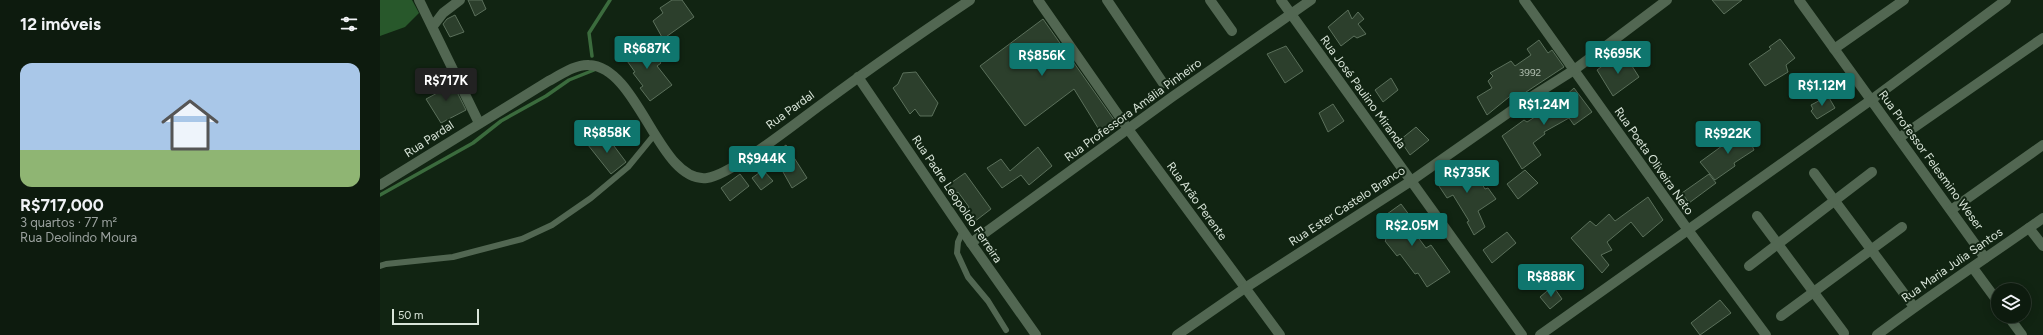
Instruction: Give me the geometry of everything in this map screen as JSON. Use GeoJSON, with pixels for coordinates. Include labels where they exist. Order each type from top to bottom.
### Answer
{"type":"FeatureCollection","features":[{"type":"Feature","properties":{"kind":"street"},"geometry":{"type":"LineString","coordinates":[[419,0],[479,122]]}},
{"type":"Feature","properties":{"kind":"street"},"geometry":{"type":"LineString","coordinates":[[432,26],[443,12],[460,0]]}},
{"type":"Feature","properties":{"kind":"street","name":"Rua Pardal"},"geometry":{"type":"LineString","coordinates":[[380,185],[479,122],[547,82],[570,70],[587,64],[605,68],[618,79],[669,155],[686,173],[693,177],[700,178],[716,176],[743,160],[858,77],[970,0]]}},
{"type":"Feature","properties":{"kind":"street"},"geometry":{"type":"LineString","coordinates":[[1038,0],[1128,129]]}},
{"type":"Feature","properties":{"kind":"street"},"geometry":{"type":"LineString","coordinates":[[1107,0],[1163,83]]}},
{"type":"Feature","properties":{"kind":"street"},"geometry":{"type":"LineString","coordinates":[[1210,0],[1232,32]]}},
{"type":"Feature","properties":{"kind":"street","name":"Rua José Paulino Miranda"},"geometry":{"type":"LineString","coordinates":[[1281,0],[1522,335]]}},
{"type":"Feature","properties":{"kind":"street","name":"Rua Professora Amália Pinheiro"},"geometry":{"type":"LineString","coordinates":[[971,243],[1128,129],[1311,0]]}},
{"type":"Feature","properties":{"kind":"street","name":"Rua Poeta Oliveira Neto"},"geometry":{"type":"LineString","coordinates":[[1524,0],[1688,230],[1766,335]]}},
{"type":"Feature","properties":{"kind":"street","name":"Rua Ester Castelo Branco"},"geometry":{"type":"LineString","coordinates":[[1177,335],[1245,288],[1411,181],[1514,108],[1574,70],[1667,0]]}},
{"type":"Feature","properties":{"kind":"street","name":"Rua Professor Felesmino Weser"},"geometry":{"type":"LineString","coordinates":[[1799,0],[1985,258]]}},
{"type":"Feature","properties":{"kind":"street"},"geometry":{"type":"LineString","coordinates":[[1834,49],[1904,0]]}},
{"type":"Feature","properties":{"kind":"street"},"geometry":{"type":"LineString","coordinates":[[1540,335],[1871,100],[2006,0]]}},
{"type":"Feature","properties":{"kind":"street"},"geometry":{"type":"LineString","coordinates":[[1899,138],[2043,38]]}},
{"type":"Feature","properties":{"kind":"street","name":"Rua Padre Leopoldo Ferreira"},"geometry":{"type":"LineString","coordinates":[[858,77],[971,243],[1036,335]]}},
{"type":"Feature","properties":{"kind":"street","name":"Rua Arão Perente"},"geometry":{"type":"LineString","coordinates":[[1128,129],[1280,335]]}},
{"type":"Feature","properties":{"kind":"street"},"geometry":{"type":"LineString","coordinates":[[1951,210],[2043,145]]}},
{"type":"Feature","properties":{"kind":"street"},"geometry":{"type":"LineString","coordinates":[[1749,266],[1872,172]]}},
{"type":"Feature","properties":{"kind":"street"},"geometry":{"type":"LineString","coordinates":[[1814,173],[1914,307]]}},
{"type":"Feature","properties":{"kind":"street"},"geometry":{"type":"LineString","coordinates":[[1757,216],[1844,333]]}},
{"type":"Feature","properties":{"kind":"street","name":"Rua Maria Julia Santos"},"geometry":{"type":"LineString","coordinates":[[1876,335],[2043,218]]}},
{"type":"Feature","properties":{"kind":"street"},"geometry":{"type":"LineString","coordinates":[[1780,316],[1902,228]]}},
{"type":"Feature","properties":{"kind":"street"},"geometry":{"type":"LineString","coordinates":[[2029,228],[2043,246]]}},
{"type":"Feature","properties":{"kind":"street"},"geometry":{"type":"LineString","coordinates":[[1973,268],[1991,292]]}},
{"type":"Feature","properties":{"kind":"street"},"geometry":{"type":"LineString","coordinates":[[2013,323],[2022,335]]}},
{"type":"Feature","properties":{"kind":"lane"},"geometry":{"type":"LineString","coordinates":[[380,266],[386,264],[453,257],[528,236],[552,225],[604,188],[628,167],[655,134]]}},
{"type":"Feature","properties":{"kind":"lane"},"geometry":{"type":"LineString","coordinates":[[963,231],[958,242],[957,253],[968,277],[988,301],[1006,330]]}},
{"type":"Feature","properties":{"kind":"green space"},"geometry":{"type":"Polygon","coordinates":[[[380,0],[412,0],[419,13],[405,27],[380,36],[380,0]]]}},
{"type":"Feature","properties":{"kind":"building"},"geometry":{"type":"Polygon","coordinates":[[[468,0],[482,0],[486,9],[475,16],[468,0]]]}},
{"type":"Feature","properties":{"kind":"building"},"geometry":{"type":"Polygon","coordinates":[[[672,0],[682,0],[694,17],[663,39],[653,21],[663,13],[660,8],[672,0]]]}},
{"type":"Feature","properties":{"kind":"building"},"geometry":{"type":"Polygon","coordinates":[[[1712,0],[1742,0],[1724,14],[1712,0]]]}},
{"type":"Feature","properties":{"kind":"building"},"geometry":{"type":"Polygon","coordinates":[[[1348,10],[1352,19],[1358,12],[1364,19],[1358,24],[1366,34],[1357,38],[1354,36],[1341,46],[1328,27],[1348,10]]]}},
{"type":"Feature","properties":{"kind":"building"},"geometry":{"type":"Polygon","coordinates":[[[455,15],[464,32],[450,37],[443,24],[447,19],[455,15]]]}},
{"type":"Feature","properties":{"kind":"building"},"geometry":{"type":"Polygon","coordinates":[[[1043,19],[1117,124],[1103,136],[1074,89],[1025,126],[980,66],[1043,19]]]}},
{"type":"Feature","properties":{"kind":"building"},"geometry":{"type":"Polygon","coordinates":[[[641,39],[661,63],[657,66],[672,85],[650,101],[640,88],[643,86],[633,73],[635,72],[625,58],[632,54],[628,48],[641,39]]]}},
{"type":"Feature","properties":{"kind":"building"},"geometry":{"type":"Polygon","coordinates":[[[1780,39],[1795,58],[1786,65],[1788,72],[1765,86],[1749,64],[1771,49],[1769,47],[1780,39]]]}},
{"type":"Feature","properties":{"kind":"building"},"geometry":{"type":"Polygon","coordinates":[[[1539,40],[1548,53],[1552,50],[1564,67],[1517,98],[1514,93],[1487,115],[1477,97],[1492,88],[1488,81],[1493,76],[1490,73],[1511,61],[1515,66],[1531,55],[1527,49],[1539,40]]]}},
{"type":"Feature","properties":{"kind":"building"},"geometry":{"type":"Polygon","coordinates":[[[1286,46],[1303,71],[1285,83],[1267,54],[1286,46]]]}},
{"type":"Feature","properties":{"kind":"building"},"geometry":{"type":"Polygon","coordinates":[[[1625,55],[1639,77],[1613,96],[1597,70],[1609,61],[1612,66],[1625,55]]]}},
{"type":"Feature","properties":{"kind":"building"},"geometry":{"type":"Polygon","coordinates":[[[916,72],[938,103],[932,116],[920,116],[915,109],[910,114],[893,88],[898,84],[903,73],[916,72]]]}},
{"type":"Feature","properties":{"kind":"building"},"geometry":{"type":"Polygon","coordinates":[[[1391,78],[1398,90],[1383,102],[1375,90],[1391,78]]]}},
{"type":"Feature","properties":{"kind":"building"},"geometry":{"type":"Polygon","coordinates":[[[451,80],[466,110],[441,123],[426,99],[441,91],[438,85],[451,80]]]}},
{"type":"Feature","properties":{"kind":"building"},"geometry":{"type":"Polygon","coordinates":[[[1574,88],[1592,112],[1574,125],[1569,118],[1544,132],[1545,134],[1533,143],[1541,155],[1522,169],[1502,136],[1524,120],[1527,122],[1557,103],[1554,100],[1560,93],[1564,97],[1574,88]]]}},
{"type":"Feature","properties":{"kind":"building"},"geometry":{"type":"Polygon","coordinates":[[[1828,96],[1835,108],[1817,119],[1811,111],[1813,109],[1811,105],[1828,96]]]}},
{"type":"Feature","properties":{"kind":"building"},"geometry":{"type":"Polygon","coordinates":[[[1333,104],[1344,121],[1328,132],[1319,113],[1333,104]]]}},
{"type":"Feature","properties":{"kind":"building"},"geometry":{"type":"Polygon","coordinates":[[[1416,127],[1429,140],[1410,155],[1400,140],[1416,127]]]}},
{"type":"Feature","properties":{"kind":"building"},"geometry":{"type":"Polygon","coordinates":[[[1745,129],[1754,150],[1734,163],[1735,166],[1715,180],[1700,162],[1726,143],[1725,142],[1745,129]]]}},
{"type":"Feature","properties":{"kind":"building"},"geometry":{"type":"Polygon","coordinates":[[[605,134],[626,162],[611,174],[588,145],[605,134]]]}},
{"type":"Feature","properties":{"kind":"building"},"geometry":{"type":"Polygon","coordinates":[[[786,145],[807,178],[792,188],[773,154],[786,145]]]}},
{"type":"Feature","properties":{"kind":"building"},"geometry":{"type":"Polygon","coordinates":[[[1038,147],[1052,166],[1029,185],[1021,175],[1002,188],[987,168],[1001,159],[1010,171],[1038,147]]]}},
{"type":"Feature","properties":{"kind":"building"},"geometry":{"type":"Polygon","coordinates":[[[1469,162],[1485,189],[1488,188],[1496,199],[1478,211],[1485,227],[1474,235],[1467,222],[1469,221],[1453,195],[1447,198],[1435,180],[1469,162]]]}},
{"type":"Feature","properties":{"kind":"building"},"geometry":{"type":"Polygon","coordinates":[[[763,170],[773,181],[761,190],[752,178],[763,170]]]}},
{"type":"Feature","properties":{"kind":"building"},"geometry":{"type":"Polygon","coordinates":[[[1525,170],[1538,183],[1518,199],[1507,184],[1525,170]]]}},
{"type":"Feature","properties":{"kind":"building"},"geometry":{"type":"Polygon","coordinates":[[[965,173],[991,209],[974,222],[967,211],[969,207],[958,192],[954,195],[948,185],[965,173]]]}},
{"type":"Feature","properties":{"kind":"building"},"geometry":{"type":"Polygon","coordinates":[[[740,174],[749,186],[730,201],[721,188],[740,174]]]}},
{"type":"Feature","properties":{"kind":"building"},"geometry":{"type":"Polygon","coordinates":[[[1709,174],[1716,183],[1689,203],[1682,193],[1709,174]]]}},
{"type":"Feature","properties":{"kind":"building"},"geometry":{"type":"Polygon","coordinates":[[[1648,197],[1663,220],[1643,237],[1631,222],[1607,242],[1612,250],[1601,255],[1609,265],[1602,273],[1571,238],[1590,221],[1596,226],[1609,214],[1615,221],[1648,197]]]}},
{"type":"Feature","properties":{"kind":"building"},"geometry":{"type":"Polygon","coordinates":[[[1401,204],[1410,216],[1405,220],[1426,248],[1431,245],[1450,272],[1427,287],[1418,273],[1415,274],[1400,254],[1397,256],[1385,241],[1386,240],[1380,229],[1385,226],[1380,219],[1401,204]]]}},
{"type":"Feature","properties":{"kind":"building"},"geometry":{"type":"Polygon","coordinates":[[[1507,232],[1516,243],[1492,263],[1483,250],[1507,232]]]}},
{"type":"Feature","properties":{"kind":"building"},"geometry":{"type":"Polygon","coordinates":[[[1553,286],[1562,299],[1550,309],[1540,297],[1553,286]]]}},
{"type":"Feature","properties":{"kind":"building"},"geometry":{"type":"Polygon","coordinates":[[[1720,300],[1731,313],[1700,335],[1691,323],[1720,300]]]}},
{"type":"Feature","properties":{"kind":"waterway"},"geometry":{"type":"LineString","coordinates":[[592,56],[589,33],[610,0]]}},
{"type":"Feature","properties":{"kind":"waterway"},"geometry":{"type":"LineString","coordinates":[[380,195],[473,143],[501,121],[546,96],[569,80],[594,70]]}}]}
